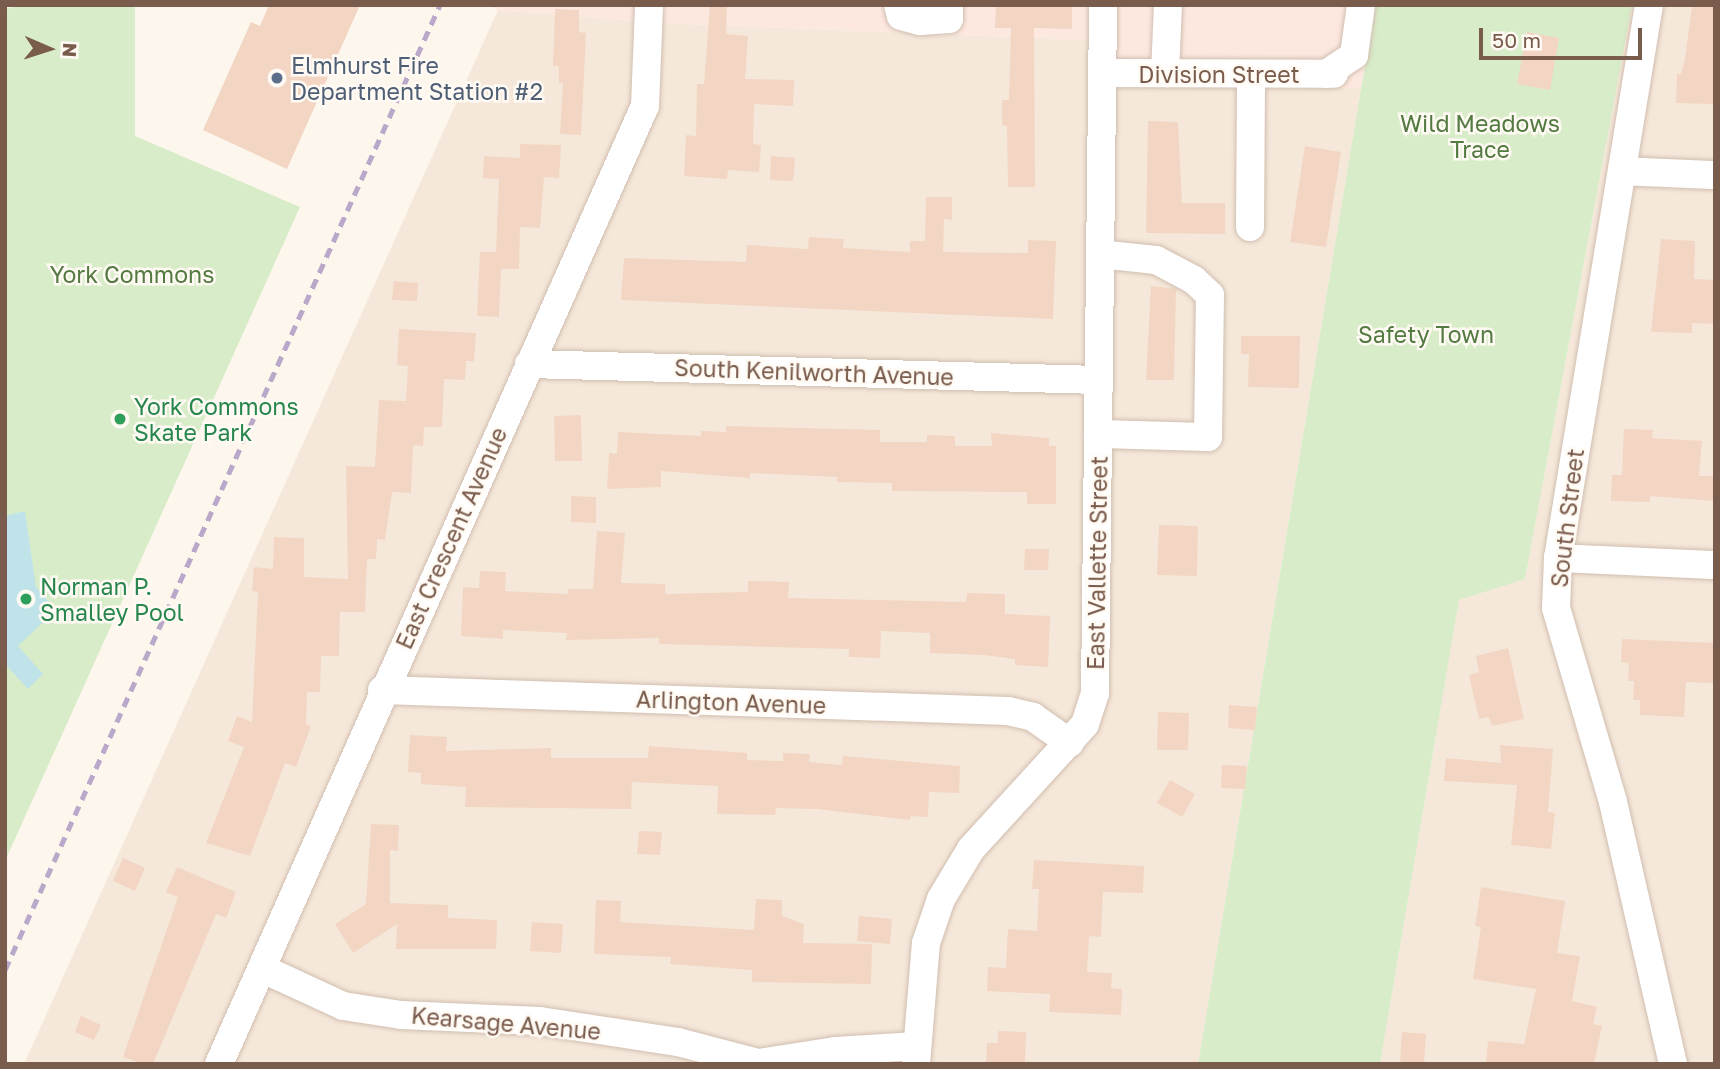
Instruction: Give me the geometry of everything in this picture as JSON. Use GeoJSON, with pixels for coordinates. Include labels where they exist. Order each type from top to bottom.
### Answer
{"type":"FeatureCollection","features":[{"type":"Feature","properties":{"kind":"street","name":"East Crescent Avenue"},"geometry":{"type":"LineString","coordinates":[[219,1064],[263,969],[382,690],[645,106],[649,5]]}},
{"type":"Feature","properties":{"kind":"street"},"geometry":{"type":"LineString","coordinates":[[898,5],[901,16],[920,21],[949,19],[949,5]]}},
{"type":"Feature","properties":{"kind":"street","name":"East Vallette Street"},"geometry":{"type":"LineString","coordinates":[[917,1055],[926,943],[946,890],[971,849],[1085,724],[1095,693],[1103,5]]}},
{"type":"Feature","properties":{"kind":"street"},"geometry":{"type":"LineString","coordinates":[[1165,74],[1168,5]]}},
{"type":"Feature","properties":{"kind":"street","name":"Division Street"},"geometry":{"type":"LineString","coordinates":[[1104,73],[1330,74],[1354,55],[1361,5]]}},
{"type":"Feature","properties":{"kind":"street","name":"South Street"},"geometry":{"type":"LineString","coordinates":[[1649,5],[1558,558],[1556,608],[1613,802],[1673,1064]]}},
{"type":"Feature","properties":{"kind":"street"},"geometry":{"type":"LineString","coordinates":[[1250,227],[1251,74]]}},
{"type":"Feature","properties":{"kind":"street"},"geometry":{"type":"LineString","coordinates":[[1622,171],[1715,175]]}},
{"type":"Feature","properties":{"kind":"street"},"geometry":{"type":"LineString","coordinates":[[1098,434],[1208,437],[1210,295],[1194,280],[1156,260],[1100,254]]}},
{"type":"Feature","properties":{"kind":"street","name":"South Kenilworth Avenue"},"geometry":{"type":"LineString","coordinates":[[529,364],[1098,380]]}},
{"type":"Feature","properties":{"kind":"street"},"geometry":{"type":"LineString","coordinates":[[1558,558],[1715,565]]}},
{"type":"Feature","properties":{"kind":"street","name":"Arlington Avenue"},"geometry":{"type":"LineString","coordinates":[[382,690],[1008,711],[1033,717],[1070,743]]}},
{"type":"Feature","properties":{"kind":"street","name":"Kearsage Avenue"},"geometry":{"type":"LineString","coordinates":[[263,969],[343,1006],[401,1015],[540,1021],[678,1042],[753,1063]]}},
{"type":"Feature","properties":{"kind":"street"},"geometry":{"type":"LineString","coordinates":[[753,1063],[917,1055]]}},
{"type":"Feature","properties":{"kind":"shaded area"},"geometry":{"type":"Polygon","coordinates":[[[487,5],[1090,5],[1090,40],[660,23],[498,10],[487,5]]]}},
{"type":"Feature","properties":{"kind":"shaded area"},"geometry":{"type":"Polygon","coordinates":[[[1108,5],[1375,5],[1361,88],[1108,87],[1108,5]]]}},
{"type":"Feature","properties":{"kind":"shaded area"},"geometry":{"type":"Polygon","coordinates":[[[1632,5],[1715,5],[1715,1064],[1380,1064],[1459,599],[1525,579],[1632,5]]]}},
{"type":"Feature","properties":{"kind":"shaded area"},"geometry":{"type":"Polygon","coordinates":[[[498,10],[660,23],[1090,40],[1088,87],[1361,88],[1198,1064],[24,1064],[498,10]]]}},
{"type":"Feature","properties":{"kind":"green space","name":"York Commons"},"geometry":{"type":"Polygon","coordinates":[[[21,5],[135,5],[135,136],[300,207],[5,861],[5,9],[21,5]]]}},
{"type":"Feature","properties":{"kind":"green space","name":"Wild Meadows Trace"},"geometry":{"type":"Polygon","coordinates":[[[1375,5],[1632,5],[1525,579],[1459,600],[1380,1064],[1198,1064],[1375,5]]]}},
{"type":"Feature","properties":{"kind":"water","name":"Norman P. Smalley Pool"},"geometry":{"type":"Polygon","coordinates":[[[25,511],[36,587],[56,610],[18,646],[43,674],[28,689],[5,664],[5,516],[25,511]]]}},
{"type":"Feature","properties":{"kind":"building","name":"Elmhurst Fire Department Station #2"},"geometry":{"type":"Polygon","coordinates":[[[269,5],[360,5],[287,169],[203,130],[251,22],[260,26],[269,5]]]}},
{"type":"Feature","properties":{"kind":"building"},"geometry":{"type":"Polygon","coordinates":[[[710,5],[727,5],[726,34],[748,36],[745,79],[794,80],[793,106],[754,104],[753,144],[761,145],[759,172],[728,170],[727,179],[684,176],[686,135],[696,136],[697,84],[704,84],[710,5]]]}},
{"type":"Feature","properties":{"kind":"building"},"geometry":{"type":"Polygon","coordinates":[[[996,5],[1072,5],[1072,29],[1034,28],[1035,187],[1008,187],[1007,126],[1002,125],[1002,100],[1009,100],[1011,28],[995,28],[996,5]]]}},
{"type":"Feature","properties":{"kind":"building"},"geometry":{"type":"Polygon","coordinates":[[[1692,6],[1715,6],[1715,104],[1676,103],[1677,74],[1681,74],[1685,59],[1692,6]]]}},
{"type":"Feature","properties":{"kind":"building"},"geometry":{"type":"Polygon","coordinates":[[[555,9],[579,10],[579,32],[586,33],[581,135],[560,134],[563,83],[559,83],[559,66],[553,66],[555,9]]]}},
{"type":"Feature","properties":{"kind":"building"},"geometry":{"type":"Polygon","coordinates":[[[1527,32],[1559,38],[1550,90],[1517,84],[1527,32]]]}},
{"type":"Feature","properties":{"kind":"building"},"geometry":{"type":"Polygon","coordinates":[[[1148,121],[1178,122],[1182,203],[1225,203],[1225,234],[1146,233],[1148,121]]]}},
{"type":"Feature","properties":{"kind":"building"},"geometry":{"type":"Polygon","coordinates":[[[520,144],[561,145],[559,178],[544,177],[540,228],[520,227],[519,269],[501,269],[499,317],[477,316],[480,252],[496,252],[499,179],[483,178],[484,156],[520,158],[520,144]]]}},
{"type":"Feature","properties":{"kind":"building"},"geometry":{"type":"Polygon","coordinates":[[[1305,146],[1341,152],[1326,247],[1290,242],[1305,146]]]}},
{"type":"Feature","properties":{"kind":"building"},"geometry":{"type":"Polygon","coordinates":[[[771,156],[795,158],[793,181],[770,180],[771,156]]]}},
{"type":"Feature","properties":{"kind":"building"},"geometry":{"type":"Polygon","coordinates":[[[926,197],[952,197],[952,220],[944,219],[943,252],[1028,253],[1028,240],[1056,241],[1053,319],[621,300],[624,258],[746,262],[747,245],[808,249],[809,237],[844,239],[843,248],[910,252],[910,241],[925,241],[926,197]]]}},
{"type":"Feature","properties":{"kind":"building"},"geometry":{"type":"Polygon","coordinates":[[[1661,239],[1695,241],[1694,279],[1715,280],[1715,324],[1692,323],[1692,333],[1651,332],[1661,239]]]}},
{"type":"Feature","properties":{"kind":"building"},"geometry":{"type":"Polygon","coordinates":[[[394,281],[418,283],[417,301],[392,300],[394,281]]]}},
{"type":"Feature","properties":{"kind":"building"},"geometry":{"type":"Polygon","coordinates":[[[1151,286],[1176,289],[1174,380],[1146,380],[1151,286]]]}},
{"type":"Feature","properties":{"kind":"building"},"geometry":{"type":"Polygon","coordinates":[[[399,329],[476,333],[474,361],[466,361],[465,380],[444,379],[442,427],[424,427],[423,446],[413,445],[411,493],[392,492],[385,540],[377,539],[376,559],[367,559],[365,612],[340,612],[339,656],[321,656],[320,692],[307,692],[306,724],[311,726],[296,767],[285,763],[250,856],[206,843],[244,747],[228,741],[237,716],[252,722],[258,592],[252,591],[254,567],[273,569],[274,537],[304,538],[304,577],[348,579],[346,466],[375,467],[379,400],[406,401],[408,366],[397,365],[399,329]]]}},
{"type":"Feature","properties":{"kind":"building"},"geometry":{"type":"Polygon","coordinates":[[[1241,336],[1300,336],[1299,388],[1248,387],[1249,354],[1241,354],[1241,336]]]}},
{"type":"Feature","properties":{"kind":"building"},"geometry":{"type":"Polygon","coordinates":[[[581,415],[582,461],[555,461],[554,416],[581,415]]]}},
{"type":"Feature","properties":{"kind":"building"},"geometry":{"type":"Polygon","coordinates":[[[726,426],[880,430],[880,442],[927,442],[927,435],[955,436],[955,446],[992,446],[991,433],[1049,438],[1049,446],[1056,446],[1056,504],[1027,504],[1027,492],[892,491],[892,483],[837,482],[837,477],[750,473],[750,478],[661,471],[661,487],[607,489],[609,453],[617,454],[618,432],[701,436],[701,431],[726,432],[726,426]]]}},
{"type":"Feature","properties":{"kind":"building"},"geometry":{"type":"Polygon","coordinates":[[[1624,429],[1653,430],[1652,438],[1702,441],[1699,476],[1715,476],[1715,501],[1650,496],[1650,502],[1611,501],[1612,475],[1622,475],[1624,429]]]}},
{"type":"Feature","properties":{"kind":"building"},"geometry":{"type":"Polygon","coordinates":[[[571,496],[596,497],[596,523],[571,522],[571,496]]]}},
{"type":"Feature","properties":{"kind":"building"},"geometry":{"type":"Polygon","coordinates":[[[1159,525],[1198,526],[1197,576],[1157,575],[1159,525]]]}},
{"type":"Feature","properties":{"kind":"building"},"geometry":{"type":"Polygon","coordinates":[[[597,531],[625,533],[621,583],[665,584],[665,594],[748,592],[748,581],[789,582],[788,598],[966,602],[967,593],[1005,594],[1005,614],[1050,616],[1048,667],[1015,665],[1015,659],[984,655],[930,653],[930,633],[881,631],[880,658],[849,657],[849,649],[659,644],[659,638],[566,640],[567,633],[503,630],[503,639],[461,636],[463,587],[479,588],[480,571],[506,572],[505,591],[568,594],[568,589],[593,589],[597,531]]]}},
{"type":"Feature","properties":{"kind":"building"},"geometry":{"type":"Polygon","coordinates":[[[1025,549],[1049,549],[1048,570],[1024,570],[1025,549]]]}},
{"type":"Feature","properties":{"kind":"building"},"geometry":{"type":"Polygon","coordinates":[[[1622,639],[1715,643],[1715,683],[1686,682],[1684,717],[1640,715],[1640,700],[1633,700],[1634,681],[1628,681],[1629,663],[1621,662],[1622,639]]]}},
{"type":"Feature","properties":{"kind":"building"},"geometry":{"type":"Polygon","coordinates":[[[1508,648],[1524,719],[1492,726],[1489,717],[1479,719],[1469,675],[1479,672],[1476,656],[1508,648]]]}},
{"type":"Feature","properties":{"kind":"building"},"geometry":{"type":"Polygon","coordinates":[[[1229,705],[1257,707],[1255,730],[1228,728],[1229,705]]]}},
{"type":"Feature","properties":{"kind":"building"},"geometry":{"type":"Polygon","coordinates":[[[1158,712],[1189,713],[1188,750],[1157,750],[1158,712]]]}},
{"type":"Feature","properties":{"kind":"building"},"geometry":{"type":"Polygon","coordinates":[[[410,735],[447,737],[446,751],[551,748],[551,758],[648,758],[649,746],[747,753],[747,760],[783,761],[783,753],[810,754],[809,762],[842,765],[843,756],[960,766],[959,793],[929,792],[928,817],[911,816],[910,820],[816,809],[776,808],[775,815],[717,814],[718,786],[632,782],[631,809],[465,807],[466,787],[421,784],[421,773],[408,772],[410,735]]]}},
{"type":"Feature","properties":{"kind":"building"},"geometry":{"type":"Polygon","coordinates":[[[1500,745],[1553,749],[1548,812],[1555,813],[1551,849],[1511,845],[1517,785],[1444,781],[1446,758],[1501,763],[1500,745]]]}},
{"type":"Feature","properties":{"kind":"building"},"geometry":{"type":"Polygon","coordinates":[[[1222,765],[1247,766],[1245,789],[1221,788],[1222,765]]]}},
{"type":"Feature","properties":{"kind":"building"},"geometry":{"type":"Polygon","coordinates":[[[1170,780],[1195,794],[1182,817],[1157,803],[1170,780]]]}},
{"type":"Feature","properties":{"kind":"building"},"geometry":{"type":"Polygon","coordinates":[[[371,824],[399,825],[398,851],[390,850],[390,903],[448,905],[448,918],[497,920],[496,949],[396,949],[397,924],[353,953],[335,924],[366,904],[371,824]]]}},
{"type":"Feature","properties":{"kind":"building"},"geometry":{"type":"Polygon","coordinates":[[[639,831],[662,832],[660,855],[637,854],[639,831]]]}},
{"type":"Feature","properties":{"kind":"building"},"geometry":{"type":"Polygon","coordinates":[[[123,858],[145,868],[135,891],[113,881],[123,858]]]}},
{"type":"Feature","properties":{"kind":"building"},"geometry":{"type":"Polygon","coordinates":[[[1034,860],[1144,866],[1143,893],[1103,892],[1101,937],[1089,936],[1087,972],[1112,973],[1111,988],[1122,989],[1121,1015],[1049,1012],[1050,994],[987,991],[988,967],[1006,968],[1008,929],[1037,931],[1039,889],[1032,889],[1034,860]]]}},
{"type":"Feature","properties":{"kind":"building"},"geometry":{"type":"Polygon","coordinates":[[[177,867],[236,892],[226,918],[216,914],[153,1064],[143,1064],[123,1057],[178,897],[166,892],[177,867]]]}},
{"type":"Feature","properties":{"kind":"building"},"geometry":{"type":"Polygon","coordinates":[[[1481,887],[1565,901],[1557,953],[1580,956],[1572,1001],[1597,1007],[1593,1024],[1602,1026],[1594,1064],[1486,1064],[1488,1041],[1524,1044],[1536,989],[1473,979],[1481,927],[1475,926],[1481,887]]]}},
{"type":"Feature","properties":{"kind":"building"},"geometry":{"type":"Polygon","coordinates":[[[756,899],[782,900],[782,916],[804,924],[803,943],[872,944],[871,984],[752,982],[752,970],[670,964],[671,957],[594,954],[596,900],[621,901],[620,922],[754,930],[756,899]]]}},
{"type":"Feature","properties":{"kind":"building"},"geometry":{"type":"Polygon","coordinates":[[[859,916],[892,919],[890,944],[857,941],[859,916]]]}},
{"type":"Feature","properties":{"kind":"building"},"geometry":{"type":"Polygon","coordinates":[[[532,922],[563,924],[561,953],[530,951],[532,922]]]}},
{"type":"Feature","properties":{"kind":"building"},"geometry":{"type":"Polygon","coordinates":[[[81,1016],[101,1025],[94,1040],[75,1032],[81,1016]]]}},
{"type":"Feature","properties":{"kind":"building"},"geometry":{"type":"Polygon","coordinates":[[[998,1031],[1026,1032],[1025,1064],[986,1064],[987,1043],[998,1043],[998,1031]]]}},
{"type":"Feature","properties":{"kind":"building"},"geometry":{"type":"Polygon","coordinates":[[[1402,1032],[1426,1034],[1424,1064],[1400,1064],[1402,1032]]]}},
{"type":"Feature","properties":{"kind":"railway"},"geometry":{"type":"LineString","coordinates":[[5,970],[440,5]]}},
{"type":"Feature","properties":{"kind":"place","name":"Elmhurst Fire Department Station #2"},"geometry":{"type":"Point","coordinates":[277,78]}},
{"type":"Feature","properties":{"kind":"place","name":"York Commons Skate Park"},"geometry":{"type":"Point","coordinates":[120,419]}},
{"type":"Feature","properties":{"kind":"place","name":"Norman P. Smalley Pool"},"geometry":{"type":"Point","coordinates":[26,599]}},
{"type":"Feature","properties":{"kind":"park label","name":"Safety Town"},"geometry":{"type":"Point","coordinates":[1426,334]}}]}
